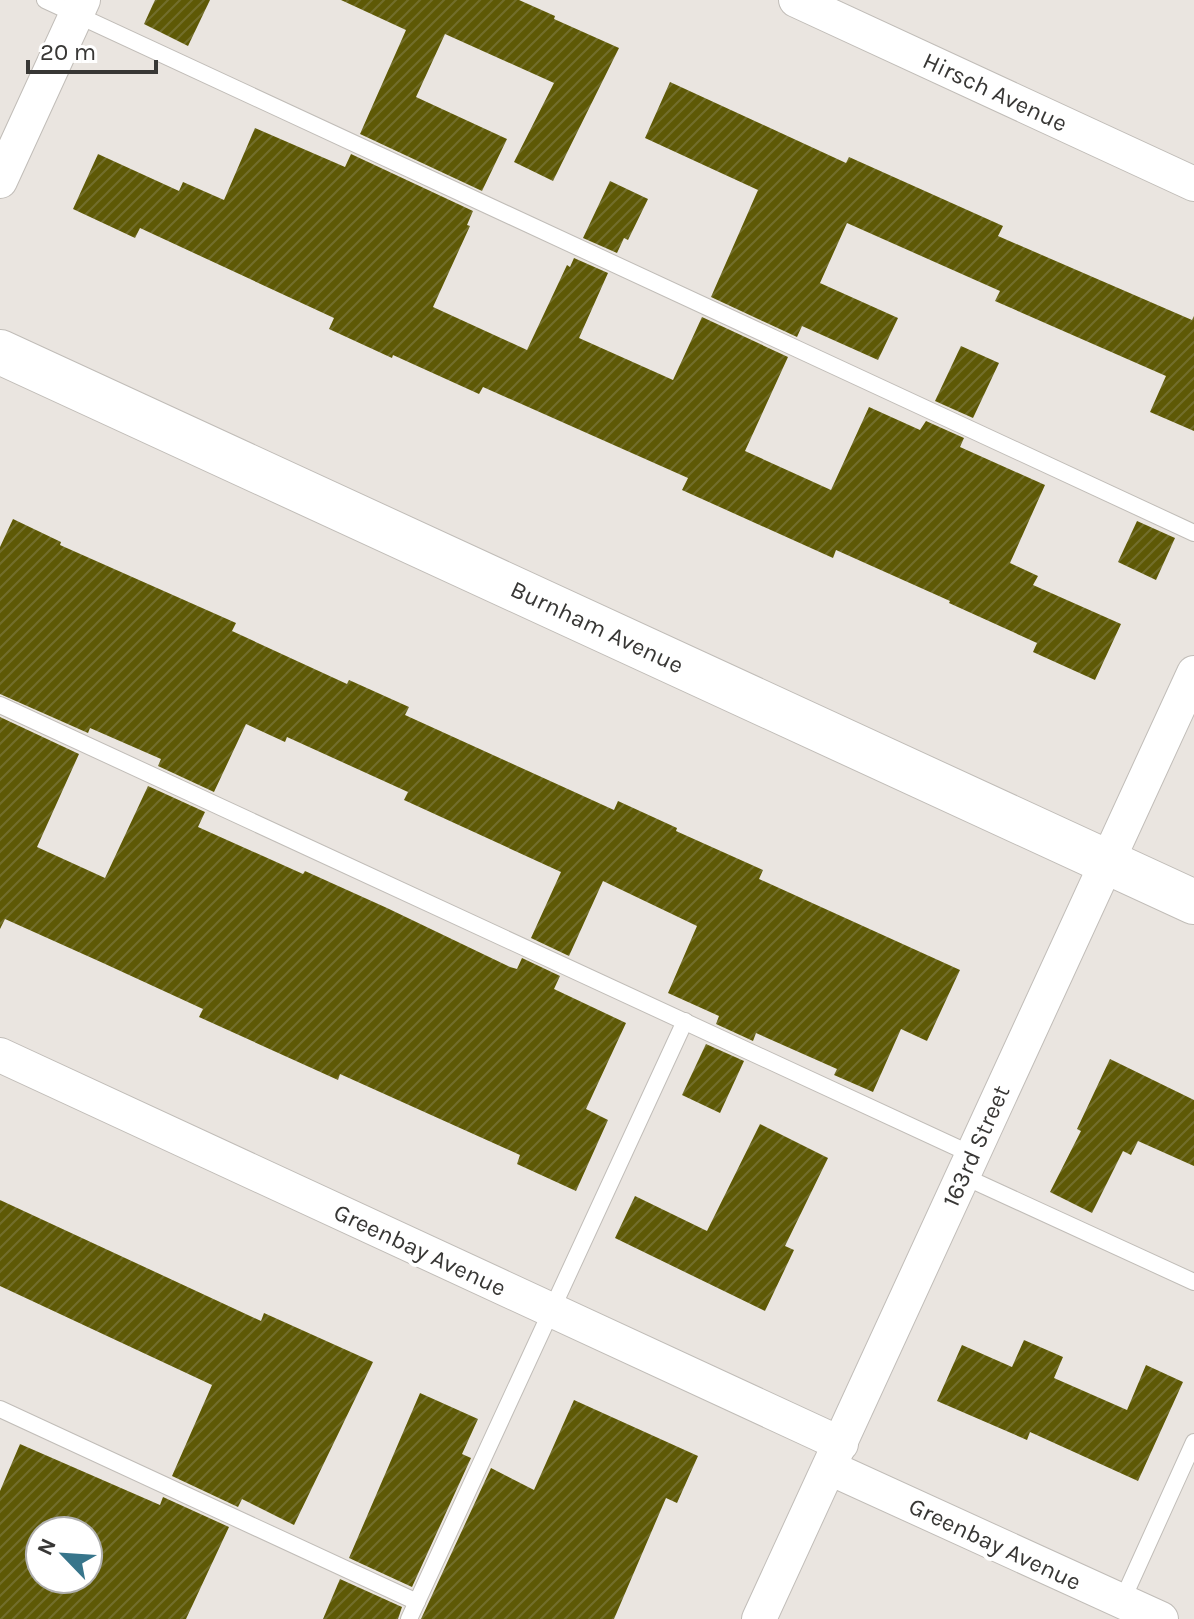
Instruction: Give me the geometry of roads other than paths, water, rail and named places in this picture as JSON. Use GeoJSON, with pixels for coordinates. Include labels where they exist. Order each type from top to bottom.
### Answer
{"type":"FeatureCollection","features":[{"type":"Feature","properties":{"kind":"main road","name":"Burnham Avenue"},"geometry":{"type":"LineString","coordinates":[[0,352],[1194,902]]}},
{"type":"Feature","properties":{"kind":"street","name":"Hirsch Avenue"},"geometry":{"type":"LineString","coordinates":[[796,0],[1194,184]]}},
{"type":"Feature","properties":{"kind":"street"},"geometry":{"type":"LineString","coordinates":[[0,181],[79,7]]}},
{"type":"Feature","properties":{"kind":"street","name":"163rd Street"},"geometry":{"type":"LineString","coordinates":[[759,1619],[1194,673]]}},
{"type":"Feature","properties":{"kind":"street","name":"Greenbay Avenue"},"geometry":{"type":"LineString","coordinates":[[0,1055],[551,1311],[1161,1619]]}},
{"type":"Feature","properties":{"kind":"lane"},"geometry":{"type":"LineString","coordinates":[[45,0],[79,7],[1194,533]]}},
{"type":"Feature","properties":{"kind":"lane"},"geometry":{"type":"LineString","coordinates":[[0,705],[685,1021],[1194,1282]]}},
{"type":"Feature","properties":{"kind":"lane"},"geometry":{"type":"LineString","coordinates":[[409,1619],[685,1021]]}},
{"type":"Feature","properties":{"kind":"lane"},"geometry":{"type":"LineString","coordinates":[[0,1409],[417,1602]]}},
{"type":"Feature","properties":{"kind":"lane"},"geometry":{"type":"LineString","coordinates":[[1122,1601],[1194,1442]]}}]}
